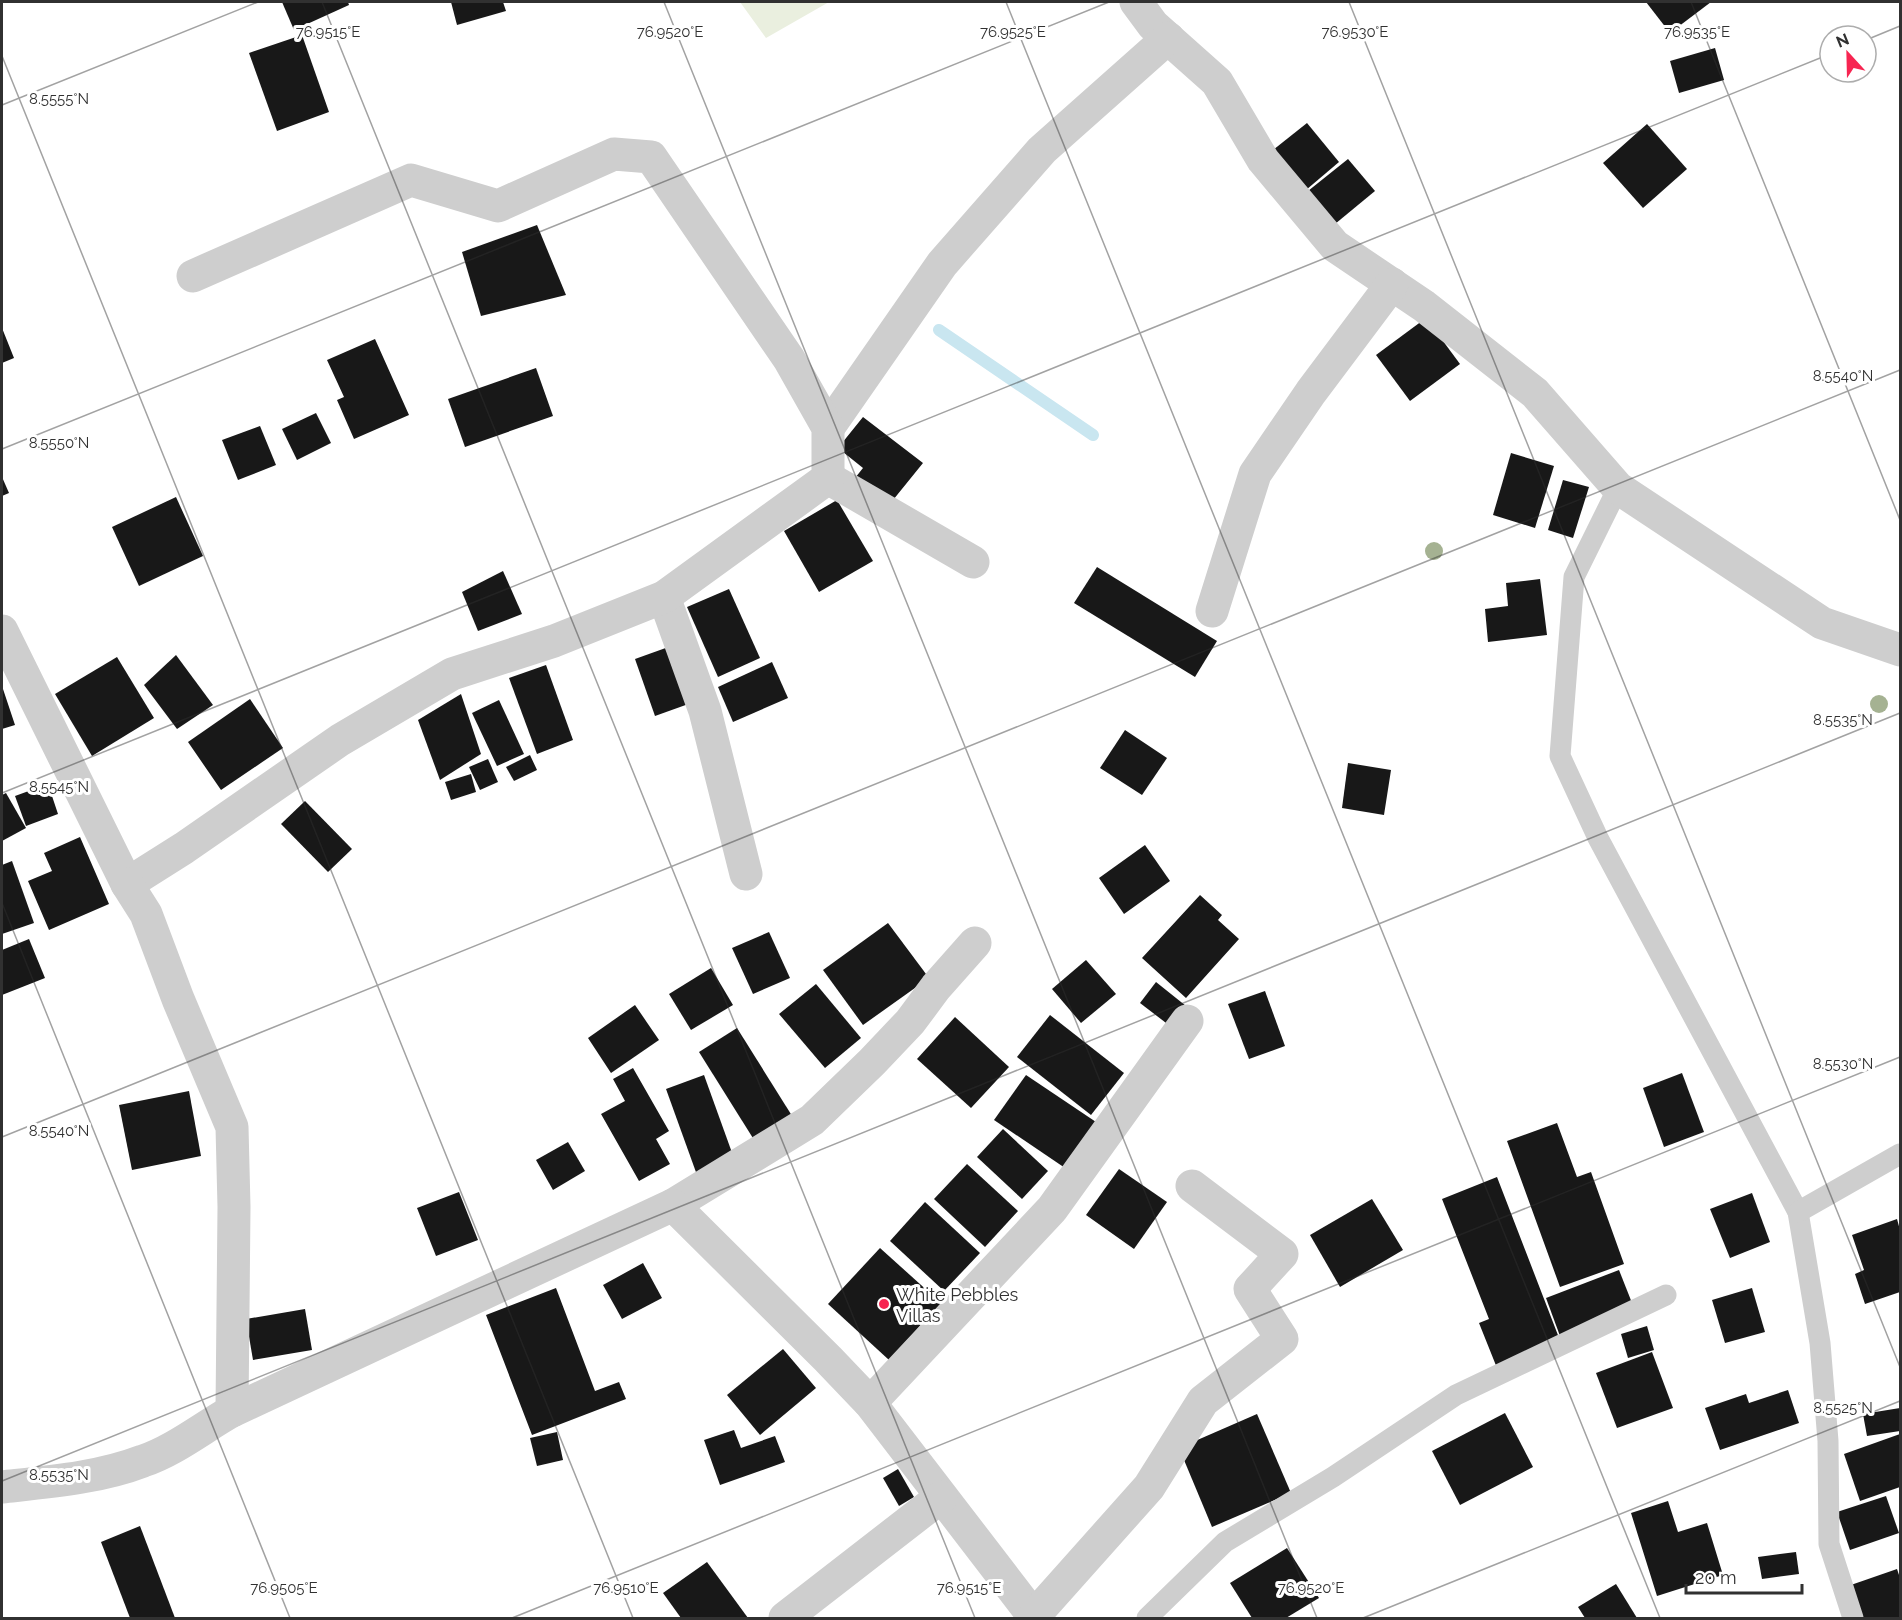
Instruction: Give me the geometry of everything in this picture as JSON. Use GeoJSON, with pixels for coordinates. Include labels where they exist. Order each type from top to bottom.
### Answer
{"type":"FeatureCollection","features":[{"type":"Feature","properties":{"kind":"street"},"geometry":{"type":"LineString","coordinates":[[1136,2],[1153,25],[1217,82],[1263,160],[1335,246],[1425,306],[1535,393],[1618,488],[1822,623],[1900,650]]}},
{"type":"Feature","properties":{"kind":"street"},"geometry":{"type":"LineString","coordinates":[[828,428],[957,245],[1042,150],[1168,38]]}},
{"type":"Feature","properties":{"kind":"street"},"geometry":{"type":"LineString","coordinates":[[193,276],[411,180],[498,206],[614,154],[651,157],[789,359],[828,428],[828,478]]}},
{"type":"Feature","properties":{"kind":"street"},"geometry":{"type":"LineString","coordinates":[[1212,611],[1255,474],[1311,392],[1392,284]]}},
{"type":"Feature","properties":{"kind":"street"},"geometry":{"type":"LineString","coordinates":[[828,478],[973,562]]}},
{"type":"Feature","properties":{"kind":"street"},"geometry":{"type":"LineString","coordinates":[[127,884],[184,848],[340,740],[452,674],[554,641],[664,597],[828,478]]}},
{"type":"Feature","properties":{"kind":"street"},"geometry":{"type":"LineString","coordinates":[[664,597],[705,711],[746,874]]}},
{"type":"Feature","properties":{"kind":"street"},"geometry":{"type":"LineString","coordinates":[[2,632],[127,884],[146,914],[178,999],[232,1128],[234,1207],[232,1411]]}},
{"type":"Feature","properties":{"kind":"street"},"geometry":{"type":"LineString","coordinates":[[2,1487],[71,1480],[143,1461],[179,1444],[232,1411],[673,1205],[812,1120],[910,1022],[936,987],[975,943]]}},
{"type":"Feature","properties":{"kind":"street"},"geometry":{"type":"LineString","coordinates":[[870,1403],[1052,1209],[1187,1021]]}},
{"type":"Feature","properties":{"kind":"street"},"geometry":{"type":"LineString","coordinates":[[673,1205],[870,1403],[1035,1617],[1149,1487],[1203,1401],[1282,1339],[1250,1289],[1282,1254],[1192,1186]]}},
{"type":"Feature","properties":{"kind":"street"},"geometry":{"type":"LineString","coordinates":[[785,1618],[941,1497]]}},
{"type":"Feature","properties":{"kind":"lane"},"geometry":{"type":"LineString","coordinates":[[1618,488],[1574,577],[1560,756],[1598,838],[1798,1212],[1820,1343],[1828,1441],[1829,1544],[1853,1618]]}},
{"type":"Feature","properties":{"kind":"lane"},"geometry":{"type":"LineString","coordinates":[[1798,1212],[1900,1154]]}},
{"type":"Feature","properties":{"kind":"lane"},"geometry":{"type":"LineString","coordinates":[[1147,1618],[1225,1542],[1334,1477],[1456,1395],[1666,1295]]}},
{"type":"Feature","properties":{"kind":"green space"},"geometry":{"type":"Polygon","coordinates":[[[740,2],[829,2],[766,38],[740,2]]]}},
{"type":"Feature","properties":{"kind":"building"},"geometry":{"type":"Polygon","coordinates":[[[282,2],[348,2],[349,5],[294,30],[282,2]]]}},
{"type":"Feature","properties":{"kind":"building"},"geometry":{"type":"Polygon","coordinates":[[[451,2],[503,2],[506,11],[457,25],[451,2]]]}},
{"type":"Feature","properties":{"kind":"building"},"geometry":{"type":"Polygon","coordinates":[[[1646,2],[1711,2],[1670,33],[1646,2]]]}},
{"type":"Feature","properties":{"kind":"building"},"geometry":{"type":"Polygon","coordinates":[[[302,35],[329,112],[277,131],[249,53],[302,35]]]}},
{"type":"Feature","properties":{"kind":"building"},"geometry":{"type":"Polygon","coordinates":[[[1715,48],[1724,80],[1679,93],[1670,61],[1715,48]]]}},
{"type":"Feature","properties":{"kind":"building"},"geometry":{"type":"Polygon","coordinates":[[[1307,123],[1339,162],[1306,190],[1273,150],[1307,123]]]}},
{"type":"Feature","properties":{"kind":"building"},"geometry":{"type":"Polygon","coordinates":[[[1647,124],[1687,169],[1643,208],[1603,163],[1647,124]]]}},
{"type":"Feature","properties":{"kind":"building"},"geometry":{"type":"Polygon","coordinates":[[[1348,159],[1375,191],[1335,224],[1308,191],[1348,159]]]}},
{"type":"Feature","properties":{"kind":"building"},"geometry":{"type":"Polygon","coordinates":[[[537,225],[566,295],[481,316],[462,252],[537,225]]]}},
{"type":"Feature","properties":{"kind":"building"},"geometry":{"type":"Polygon","coordinates":[[[1426,318],[1460,364],[1410,401],[1376,355],[1426,318]]]}},
{"type":"Feature","properties":{"kind":"building"},"geometry":{"type":"Polygon","coordinates":[[[2,328],[14,358],[2,363],[2,328]]]}},
{"type":"Feature","properties":{"kind":"building"},"geometry":{"type":"Polygon","coordinates":[[[375,339],[409,415],[354,439],[337,400],[344,397],[327,360],[375,339]]]}},
{"type":"Feature","properties":{"kind":"building"},"geometry":{"type":"Polygon","coordinates":[[[536,368],[553,416],[465,447],[448,399],[536,368]]]}},
{"type":"Feature","properties":{"kind":"building"},"geometry":{"type":"Polygon","coordinates":[[[316,413],[331,443],[297,460],[282,429],[316,413]]]}},
{"type":"Feature","properties":{"kind":"building"},"geometry":{"type":"Polygon","coordinates":[[[863,417],[923,463],[889,505],[855,478],[863,468],[838,448],[863,417]]]}},
{"type":"Feature","properties":{"kind":"building"},"geometry":{"type":"Polygon","coordinates":[[[260,426],[276,465],[238,480],[222,440],[260,426]]]}},
{"type":"Feature","properties":{"kind":"building"},"geometry":{"type":"Polygon","coordinates":[[[1511,453],[1554,466],[1535,528],[1493,515],[1511,453]]]}},
{"type":"Feature","properties":{"kind":"building"},"geometry":{"type":"Polygon","coordinates":[[[2,477],[9,493],[2,496],[2,477]]]}},
{"type":"Feature","properties":{"kind":"building"},"geometry":{"type":"Polygon","coordinates":[[[1563,480],[1589,487],[1573,538],[1548,530],[1563,480]]]}},
{"type":"Feature","properties":{"kind":"building"},"geometry":{"type":"Polygon","coordinates":[[[176,497],[203,556],[139,586],[112,527],[176,497]]]}},
{"type":"Feature","properties":{"kind":"building"},"geometry":{"type":"Polygon","coordinates":[[[837,500],[873,561],[819,592],[784,531],[837,500]]]}},
{"type":"Feature","properties":{"kind":"building"},"geometry":{"type":"Polygon","coordinates":[[[1097,567],[1217,641],[1195,677],[1074,603],[1097,567]]]}},
{"type":"Feature","properties":{"kind":"building"},"geometry":{"type":"Polygon","coordinates":[[[503,571],[522,614],[478,631],[462,592],[503,571]]]}},
{"type":"Feature","properties":{"kind":"building"},"geometry":{"type":"Polygon","coordinates":[[[1540,579],[1547,635],[1488,642],[1485,609],[1508,606],[1506,583],[1540,579]]]}},
{"type":"Feature","properties":{"kind":"building"},"geometry":{"type":"Polygon","coordinates":[[[729,589],[760,658],[718,677],[687,607],[729,589]]]}},
{"type":"Feature","properties":{"kind":"building"},"geometry":{"type":"Polygon","coordinates":[[[674,645],[694,702],[655,716],[635,659],[674,645]]]}},
{"type":"Feature","properties":{"kind":"building"},"geometry":{"type":"Polygon","coordinates":[[[176,655],[213,705],[177,729],[144,685],[176,655]]]}},
{"type":"Feature","properties":{"kind":"building"},"geometry":{"type":"Polygon","coordinates":[[[117,657],[154,718],[92,756],[55,694],[117,657]]]}},
{"type":"Feature","properties":{"kind":"building"},"geometry":{"type":"Polygon","coordinates":[[[772,662],[788,698],[733,722],[718,687],[772,662]]]}},
{"type":"Feature","properties":{"kind":"building"},"geometry":{"type":"Polygon","coordinates":[[[546,665],[573,740],[537,754],[509,678],[546,665]]]}},
{"type":"Feature","properties":{"kind":"building"},"geometry":{"type":"Polygon","coordinates":[[[2,686],[15,725],[2,729],[2,686]]]}},
{"type":"Feature","properties":{"kind":"building"},"geometry":{"type":"Polygon","coordinates":[[[461,694],[481,754],[440,780],[418,720],[461,694]]]}},
{"type":"Feature","properties":{"kind":"building"},"geometry":{"type":"Polygon","coordinates":[[[250,699],[283,748],[221,790],[188,742],[250,699]]]}},
{"type":"Feature","properties":{"kind":"building"},"geometry":{"type":"Polygon","coordinates":[[[499,700],[524,754],[497,766],[472,713],[499,700]]]}},
{"type":"Feature","properties":{"kind":"building"},"geometry":{"type":"Polygon","coordinates":[[[1125,730],[1167,758],[1142,795],[1100,768],[1125,730]]]}},
{"type":"Feature","properties":{"kind":"building"},"geometry":{"type":"Polygon","coordinates":[[[530,755],[537,770],[514,781],[506,767],[530,755]]]}},
{"type":"Feature","properties":{"kind":"building"},"geometry":{"type":"Polygon","coordinates":[[[488,759],[498,782],[480,790],[469,767],[488,759]]]}},
{"type":"Feature","properties":{"kind":"building"},"geometry":{"type":"Polygon","coordinates":[[[1348,763],[1391,770],[1384,815],[1342,808],[1348,763]]]}},
{"type":"Feature","properties":{"kind":"building"},"geometry":{"type":"Polygon","coordinates":[[[471,774],[476,792],[451,800],[445,782],[471,774]]]}},
{"type":"Feature","properties":{"kind":"building"},"geometry":{"type":"Polygon","coordinates":[[[48,784],[58,814],[26,826],[15,796],[48,784]]]}},
{"type":"Feature","properties":{"kind":"building"},"geometry":{"type":"Polygon","coordinates":[[[6,793],[26,828],[2,841],[2,795],[6,793]]]}},
{"type":"Feature","properties":{"kind":"building"},"geometry":{"type":"Polygon","coordinates":[[[305,801],[352,849],[328,872],[281,824],[305,801]]]}},
{"type":"Feature","properties":{"kind":"building"},"geometry":{"type":"Polygon","coordinates":[[[80,837],[109,904],[49,930],[28,881],[52,871],[44,853],[80,837]]]}},
{"type":"Feature","properties":{"kind":"building"},"geometry":{"type":"Polygon","coordinates":[[[1145,845],[1170,881],[1124,914],[1099,878],[1145,845]]]}},
{"type":"Feature","properties":{"kind":"building"},"geometry":{"type":"Polygon","coordinates":[[[12,861],[34,923],[2,934],[2,865],[12,861]]]}},
{"type":"Feature","properties":{"kind":"building"},"geometry":{"type":"Polygon","coordinates":[[[1200,895],[1222,915],[1218,920],[1239,939],[1186,998],[1142,958],[1200,895]]]}},
{"type":"Feature","properties":{"kind":"building"},"geometry":{"type":"Polygon","coordinates":[[[888,923],[929,978],[863,1025],[823,970],[888,923]]]}},
{"type":"Feature","properties":{"kind":"building"},"geometry":{"type":"Polygon","coordinates":[[[769,932],[790,978],[753,994],[732,948],[769,932]]]}},
{"type":"Feature","properties":{"kind":"building"},"geometry":{"type":"Polygon","coordinates":[[[29,939],[45,978],[2,995],[2,950],[29,939]]]}},
{"type":"Feature","properties":{"kind":"building"},"geometry":{"type":"Polygon","coordinates":[[[1086,960],[1116,994],[1081,1023],[1052,989],[1086,960]]]}},
{"type":"Feature","properties":{"kind":"building"},"geometry":{"type":"Polygon","coordinates":[[[711,968],[733,1005],[691,1030],[669,994],[711,968]]]}},
{"type":"Feature","properties":{"kind":"building"},"geometry":{"type":"Polygon","coordinates":[[[1156,982],[1186,1006],[1170,1026],[1140,1003],[1156,982]]]}},
{"type":"Feature","properties":{"kind":"building"},"geometry":{"type":"Polygon","coordinates":[[[816,984],[861,1038],[825,1068],[779,1014],[816,984]]]}},
{"type":"Feature","properties":{"kind":"building"},"geometry":{"type":"Polygon","coordinates":[[[1265,991],[1285,1046],[1249,1059],[1228,1004],[1265,991]]]}},
{"type":"Feature","properties":{"kind":"building"},"geometry":{"type":"Polygon","coordinates":[[[635,1005],[659,1040],[611,1073],[588,1038],[635,1005]]]}},
{"type":"Feature","properties":{"kind":"building"},"geometry":{"type":"Polygon","coordinates":[[[1050,1015],[1124,1073],[1091,1115],[1017,1057],[1050,1015]]]}},
{"type":"Feature","properties":{"kind":"building"},"geometry":{"type":"Polygon","coordinates":[[[955,1017],[1009,1067],[971,1108],[917,1059],[955,1017]]]}},
{"type":"Feature","properties":{"kind":"building"},"geometry":{"type":"Polygon","coordinates":[[[737,1028],[794,1119],[756,1143],[699,1052],[737,1028]]]}},
{"type":"Feature","properties":{"kind":"building"},"geometry":{"type":"Polygon","coordinates":[[[633,1068],[669,1131],[656,1139],[670,1164],[639,1181],[601,1114],[625,1101],[613,1079],[633,1068]]]}},
{"type":"Feature","properties":{"kind":"building"},"geometry":{"type":"Polygon","coordinates":[[[1682,1073],[1704,1132],[1664,1147],[1643,1088],[1682,1073]]]}},
{"type":"Feature","properties":{"kind":"building"},"geometry":{"type":"Polygon","coordinates":[[[704,1075],[735,1161],[697,1175],[666,1089],[704,1075]]]}},
{"type":"Feature","properties":{"kind":"building"},"geometry":{"type":"Polygon","coordinates":[[[1026,1075],[1099,1124],[1068,1170],[994,1120],[1026,1075]]]}},
{"type":"Feature","properties":{"kind":"building"},"geometry":{"type":"Polygon","coordinates":[[[189,1091],[201,1156],[132,1170],[119,1105],[189,1091]]]}},
{"type":"Feature","properties":{"kind":"building"},"geometry":{"type":"Polygon","coordinates":[[[1557,1123],[1577,1177],[1591,1172],[1624,1264],[1560,1287],[1507,1141],[1557,1123]]]}},
{"type":"Feature","properties":{"kind":"building"},"geometry":{"type":"Polygon","coordinates":[[[1003,1129],[1048,1171],[1022,1199],[977,1157],[1003,1129]]]}},
{"type":"Feature","properties":{"kind":"building"},"geometry":{"type":"Polygon","coordinates":[[[568,1142],[585,1171],[553,1190],[536,1160],[568,1142]]]}},
{"type":"Feature","properties":{"kind":"building"},"geometry":{"type":"Polygon","coordinates":[[[967,1164],[1018,1211],[985,1247],[934,1199],[967,1164]]]}},
{"type":"Feature","properties":{"kind":"building"},"geometry":{"type":"Polygon","coordinates":[[[1119,1169],[1167,1202],[1134,1249],[1086,1215],[1119,1169]]]}},
{"type":"Feature","properties":{"kind":"building"},"geometry":{"type":"Polygon","coordinates":[[[1497,1177],[1561,1343],[1497,1368],[1479,1323],[1489,1319],[1442,1199],[1497,1177]]]}},
{"type":"Feature","properties":{"kind":"building"},"geometry":{"type":"Polygon","coordinates":[[[459,1192],[478,1240],[436,1256],[417,1208],[459,1192]]]}},
{"type":"Feature","properties":{"kind":"building"},"geometry":{"type":"Polygon","coordinates":[[[1752,1193],[1770,1242],[1730,1258],[1710,1209],[1752,1193]]]}},
{"type":"Feature","properties":{"kind":"building"},"geometry":{"type":"Polygon","coordinates":[[[1372,1199],[1403,1250],[1340,1287],[1310,1235],[1372,1199]]]}},
{"type":"Feature","properties":{"kind":"building"},"geometry":{"type":"Polygon","coordinates":[[[925,1202],[980,1253],[944,1291],[890,1241],[925,1202]]]}},
{"type":"Feature","properties":{"kind":"building"},"geometry":{"type":"Polygon","coordinates":[[[1897,1219],[1900,1230],[1900,1292],[1865,1304],[1855,1274],[1864,1270],[1852,1235],[1897,1219]]]}},
{"type":"Feature","properties":{"kind":"building","name":"White Pebbles Villas"},"geometry":{"type":"Polygon","coordinates":[[[880,1248],[941,1303],[889,1360],[828,1304],[880,1248]]]}},
{"type":"Feature","properties":{"kind":"building"},"geometry":{"type":"Polygon","coordinates":[[[643,1263],[662,1298],[622,1319],[603,1285],[643,1263]]]}},
{"type":"Feature","properties":{"kind":"building"},"geometry":{"type":"Polygon","coordinates":[[[1619,1270],[1634,1308],[1560,1336],[1546,1298],[1619,1270]]]}},
{"type":"Feature","properties":{"kind":"building"},"geometry":{"type":"Polygon","coordinates":[[[556,1288],[595,1391],[619,1382],[626,1399],[532,1435],[486,1315],[556,1288]]]}},
{"type":"Feature","properties":{"kind":"building"},"geometry":{"type":"Polygon","coordinates":[[[1752,1288],[1765,1332],[1725,1343],[1712,1300],[1752,1288]]]}},
{"type":"Feature","properties":{"kind":"building"},"geometry":{"type":"Polygon","coordinates":[[[305,1309],[312,1350],[253,1360],[246,1319],[305,1309]]]}},
{"type":"Feature","properties":{"kind":"building"},"geometry":{"type":"Polygon","coordinates":[[[1647,1326],[1654,1350],[1628,1358],[1621,1334],[1647,1326]]]}},
{"type":"Feature","properties":{"kind":"building"},"geometry":{"type":"Polygon","coordinates":[[[783,1349],[816,1388],[760,1435],[727,1395],[783,1349]]]}},
{"type":"Feature","properties":{"kind":"building"},"geometry":{"type":"Polygon","coordinates":[[[1652,1352],[1673,1408],[1617,1428],[1596,1373],[1652,1352]]]}},
{"type":"Feature","properties":{"kind":"building"},"geometry":{"type":"Polygon","coordinates":[[[1788,1390],[1799,1423],[1720,1450],[1705,1408],[1746,1394],[1749,1403],[1788,1390]]]}},
{"type":"Feature","properties":{"kind":"building"},"geometry":{"type":"Polygon","coordinates":[[[1900,1408],[1900,1431],[1867,1436],[1863,1414],[1900,1408]]]}},
{"type":"Feature","properties":{"kind":"building"},"geometry":{"type":"Polygon","coordinates":[[[1505,1413],[1533,1467],[1460,1505],[1432,1451],[1505,1413]]]}},
{"type":"Feature","properties":{"kind":"building"},"geometry":{"type":"Polygon","coordinates":[[[1257,1414],[1291,1493],[1212,1527],[1179,1448],[1257,1414]]]}},
{"type":"Feature","properties":{"kind":"building"},"geometry":{"type":"Polygon","coordinates":[[[734,1430],[741,1448],[775,1436],[785,1462],[720,1485],[704,1440],[734,1430]]]}},
{"type":"Feature","properties":{"kind":"building"},"geometry":{"type":"Polygon","coordinates":[[[557,1432],[563,1460],[537,1466],[530,1438],[557,1432]]]}},
{"type":"Feature","properties":{"kind":"building"},"geometry":{"type":"Polygon","coordinates":[[[1900,1434],[1900,1487],[1860,1501],[1844,1454],[1900,1434]]]}},
{"type":"Feature","properties":{"kind":"building"},"geometry":{"type":"Polygon","coordinates":[[[898,1469],[914,1497],[899,1506],[883,1478],[898,1469]]]}},
{"type":"Feature","properties":{"kind":"building"},"geometry":{"type":"Polygon","coordinates":[[[1886,1496],[1899,1533],[1850,1550],[1837,1512],[1886,1496]]]}},
{"type":"Feature","properties":{"kind":"building"},"geometry":{"type":"Polygon","coordinates":[[[1668,1501],[1678,1532],[1707,1523],[1723,1575],[1657,1596],[1631,1513],[1668,1501]]]}},
{"type":"Feature","properties":{"kind":"building"},"geometry":{"type":"Polygon","coordinates":[[[140,1526],[175,1618],[130,1618],[101,1542],[140,1526]]]}},
{"type":"Feature","properties":{"kind":"building"},"geometry":{"type":"Polygon","coordinates":[[[1287,1548],[1319,1598],[1286,1618],[1252,1618],[1230,1583],[1287,1548]]]}},
{"type":"Feature","properties":{"kind":"building"},"geometry":{"type":"Polygon","coordinates":[[[1796,1552],[1799,1574],[1762,1579],[1758,1557],[1796,1552]]]}},
{"type":"Feature","properties":{"kind":"building"},"geometry":{"type":"Polygon","coordinates":[[[707,1562],[748,1618],[681,1618],[663,1593],[707,1562]]]}},
{"type":"Feature","properties":{"kind":"building"},"geometry":{"type":"Polygon","coordinates":[[[1897,1569],[1900,1578],[1900,1618],[1859,1618],[1848,1586],[1897,1569]]]}},
{"type":"Feature","properties":{"kind":"building"},"geometry":{"type":"Polygon","coordinates":[[[1616,1584],[1637,1618],[1585,1618],[1578,1607],[1616,1584]]]}},
{"type":"Feature","properties":{"kind":"waterway"},"geometry":{"type":"LineString","coordinates":[[939,330],[1093,435]]}},
{"type":"Feature","properties":{"kind":"place","name":"White Pebbles Villas"},"geometry":{"type":"Point","coordinates":[884,1304]}}]}
